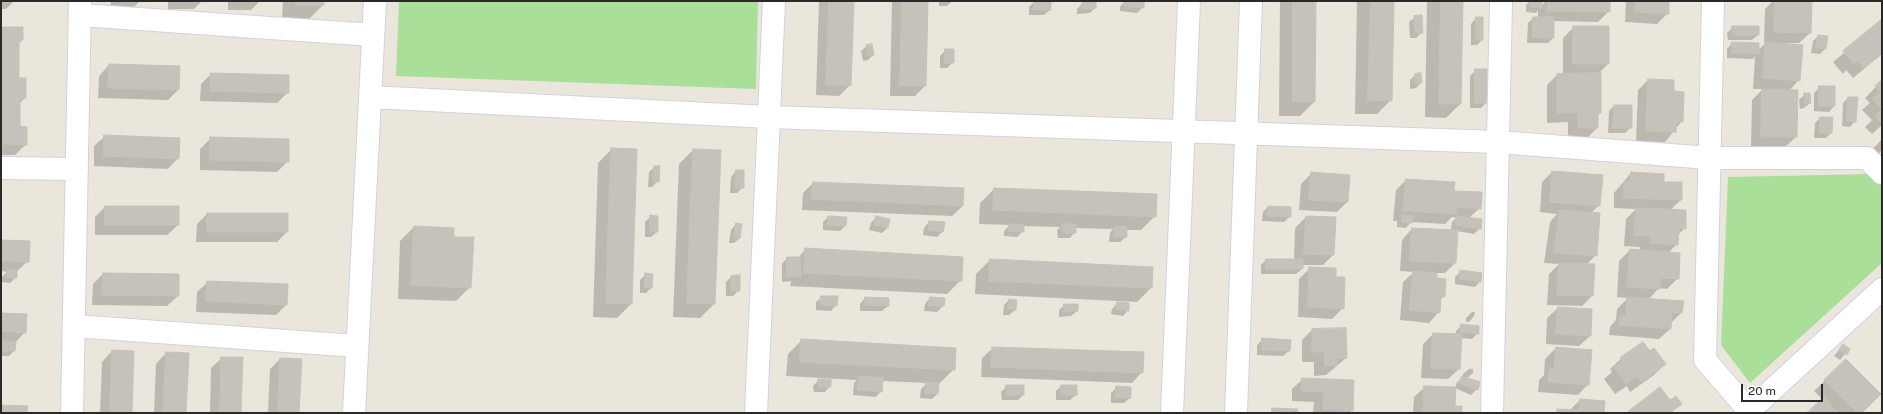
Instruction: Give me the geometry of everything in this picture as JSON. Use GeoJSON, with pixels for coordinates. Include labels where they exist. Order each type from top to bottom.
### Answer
{"type":"FeatureCollection","features":[{"type":"Feature","properties":{"kind":"street"},"geometry":{"type":"LineString","coordinates":[[354,413],[375,1]]}},
{"type":"Feature","properties":{"kind":"street"},"geometry":{"type":"LineString","coordinates":[[756,413],[774,1]]}},
{"type":"Feature","properties":{"kind":"street"},"geometry":{"type":"LineString","coordinates":[[1172,413],[1189,1]]}},
{"type":"Feature","properties":{"kind":"street"},"geometry":{"type":"LineString","coordinates":[[1236,413],[1251,1]]}},
{"type":"Feature","properties":{"kind":"street"},"geometry":{"type":"LineString","coordinates":[[1492,413],[1501,1]]}},
{"type":"Feature","properties":{"kind":"street"},"geometry":{"type":"LineString","coordinates":[[1713,1],[1705,360],[1750,412],[1882,289]]}},
{"type":"Feature","properties":{"kind":"street"},"geometry":{"type":"LineString","coordinates":[[72,413],[80,8],[373,34]]}},
{"type":"Feature","properties":{"kind":"street"},"geometry":{"type":"LineString","coordinates":[[370,97],[769,117],[1498,142],[1710,158],[1867,158],[1882,173]]}},
{"type":"Feature","properties":{"kind":"street"},"geometry":{"type":"LineString","coordinates":[[1,168],[77,169]]}},
{"type":"Feature","properties":{"kind":"street"},"geometry":{"type":"LineString","coordinates":[[74,326],[357,346]]}},
{"type":"Feature","properties":{"kind":"green space"},"geometry":{"type":"Polygon","coordinates":[[[399,1],[758,1],[756,89],[396,76],[399,1]]]}},
{"type":"Feature","properties":{"kind":"green space"},"geometry":{"type":"Polygon","coordinates":[[[1872,174],[1882,185],[1882,263],[1750,383],[1721,345],[1728,177],[1872,174]]]}},
{"type":"Feature","properties":{"kind":"building"},"geometry":{"type":"Polygon","coordinates":[[[296,1],[324,1],[324,5],[296,5],[296,1]]]}},
{"type":"Feature","properties":{"kind":"building"},"geometry":{"type":"Polygon","coordinates":[[[829,1],[854,1],[851,86],[826,85],[829,1]]]}},
{"type":"Feature","properties":{"kind":"building"},"geometry":{"type":"Polygon","coordinates":[[[902,1],[928,1],[926,86],[900,86],[902,1]]]}},
{"type":"Feature","properties":{"kind":"building"},"geometry":{"type":"Polygon","coordinates":[[[1034,1],[1051,1],[1051,10],[1034,10],[1034,1]]]}},
{"type":"Feature","properties":{"kind":"building"},"geometry":{"type":"Polygon","coordinates":[[[1125,1],[1144,1],[1144,8],[1124,6],[1125,1]]]}},
{"type":"Feature","properties":{"kind":"building"},"geometry":{"type":"Polygon","coordinates":[[[1293,1],[1316,1],[1315,102],[1293,102],[1293,1]]]}},
{"type":"Feature","properties":{"kind":"building"},"geometry":{"type":"Polygon","coordinates":[[[1371,1],[1394,1],[1392,101],[1368,100],[1371,1]]]}},
{"type":"Feature","properties":{"kind":"building"},"geometry":{"type":"Polygon","coordinates":[[[1441,1],[1463,1],[1461,104],[1439,104],[1441,1]]]}},
{"type":"Feature","properties":{"kind":"building"},"geometry":{"type":"Polygon","coordinates":[[[1531,1],[1542,1],[1542,8],[1531,7],[1531,1]]]}},
{"type":"Feature","properties":{"kind":"building"},"geometry":{"type":"Polygon","coordinates":[[[1548,1],[1610,1],[1610,12],[1548,11],[1548,1]]]}},
{"type":"Feature","properties":{"kind":"building"},"geometry":{"type":"Polygon","coordinates":[[[1636,1],[1669,1],[1669,14],[1635,12],[1636,1]]]}},
{"type":"Feature","properties":{"kind":"building"},"geometry":{"type":"Polygon","coordinates":[[[1775,1],[1812,1],[1811,33],[1774,32],[1775,1]]]}},
{"type":"Feature","properties":{"kind":"building"},"geometry":{"type":"Polygon","coordinates":[[[1096,2],[1096,8],[1082,9],[1082,3],[1096,2]]]}},
{"type":"Feature","properties":{"kind":"building"},"geometry":{"type":"Polygon","coordinates":[[[1422,15],[1423,33],[1415,33],[1414,16],[1422,15]]]}},
{"type":"Feature","properties":{"kind":"building"},"geometry":{"type":"Polygon","coordinates":[[[1476,17],[1483,17],[1483,40],[1476,40],[1476,17]]]}},
{"type":"Feature","properties":{"kind":"building"},"geometry":{"type":"Polygon","coordinates":[[[1533,17],[1554,17],[1554,38],[1533,38],[1533,17]]]}},
{"type":"Feature","properties":{"kind":"building"},"geometry":{"type":"Polygon","coordinates":[[[1882,19],[1882,53],[1864,68],[1857,61],[1854,64],[1843,51],[1882,19]]]}},
{"type":"Feature","properties":{"kind":"building"},"geometry":{"type":"Polygon","coordinates":[[[1573,26],[1609,26],[1609,64],[1573,64],[1573,26]]]}},
{"type":"Feature","properties":{"kind":"building"},"geometry":{"type":"Polygon","coordinates":[[[1732,26],[1759,26],[1759,35],[1733,35],[1732,26]]]}},
{"type":"Feature","properties":{"kind":"building"},"geometry":{"type":"Polygon","coordinates":[[[1,27],[23,27],[23,40],[19,40],[19,78],[26,78],[26,98],[20,99],[20,126],[27,127],[27,145],[1,144],[1,27]]]}},
{"type":"Feature","properties":{"kind":"building"},"geometry":{"type":"Polygon","coordinates":[[[1818,35],[1828,36],[1826,49],[1816,48],[1818,35]]]}},
{"type":"Feature","properties":{"kind":"building"},"geometry":{"type":"Polygon","coordinates":[[[1732,42],[1759,43],[1759,54],[1732,53],[1732,42]]]}},
{"type":"Feature","properties":{"kind":"building"},"geometry":{"type":"Polygon","coordinates":[[[1765,42],[1803,45],[1800,81],[1763,78],[1765,42]]]}},
{"type":"Feature","properties":{"kind":"building"},"geometry":{"type":"Polygon","coordinates":[[[872,44],[874,55],[868,56],[866,45],[872,44]]]}},
{"type":"Feature","properties":{"kind":"building"},"geometry":{"type":"Polygon","coordinates":[[[945,49],[954,49],[954,63],[945,63],[945,49]]]}},
{"type":"Feature","properties":{"kind":"building"},"geometry":{"type":"Polygon","coordinates":[[[109,64],[180,66],[179,90],[108,88],[109,64]]]}},
{"type":"Feature","properties":{"kind":"building"},"geometry":{"type":"Polygon","coordinates":[[[1475,69],[1487,69],[1487,103],[1475,103],[1475,69]]]}},
{"type":"Feature","properties":{"kind":"building"},"geometry":{"type":"Polygon","coordinates":[[[211,73],[289,75],[289,93],[210,91],[211,73]]]}},
{"type":"Feature","properties":{"kind":"building"},"geometry":{"type":"Polygon","coordinates":[[[1421,73],[1422,83],[1415,84],[1415,74],[1421,73]]]}},
{"type":"Feature","properties":{"kind":"building"},"geometry":{"type":"Polygon","coordinates":[[[1601,73],[1601,113],[1598,113],[1598,128],[1578,128],[1578,112],[1557,113],[1557,74],[1601,73]]]}},
{"type":"Feature","properties":{"kind":"building"},"geometry":{"type":"Polygon","coordinates":[[[1648,79],[1674,80],[1674,91],[1684,92],[1683,122],[1677,122],[1676,132],[1646,131],[1648,79]]]}},
{"type":"Feature","properties":{"kind":"building"},"geometry":{"type":"Polygon","coordinates":[[[1882,80],[1882,109],[1872,99],[1880,92],[1875,86],[1882,80]]]}},
{"type":"Feature","properties":{"kind":"building"},"geometry":{"type":"Polygon","coordinates":[[[1819,86],[1835,86],[1835,106],[1819,106],[1819,86]]]}},
{"type":"Feature","properties":{"kind":"building"},"geometry":{"type":"Polygon","coordinates":[[[1762,89],[1798,90],[1797,137],[1761,136],[1762,89]]]}},
{"type":"Feature","properties":{"kind":"building"},"geometry":{"type":"Polygon","coordinates":[[[1804,93],[1810,93],[1811,103],[1805,104],[1804,93]]]}},
{"type":"Feature","properties":{"kind":"building"},"geometry":{"type":"Polygon","coordinates":[[[1848,97],[1858,97],[1856,122],[1847,121],[1848,97]]]}},
{"type":"Feature","properties":{"kind":"building"},"geometry":{"type":"Polygon","coordinates":[[[1614,105],[1632,105],[1632,128],[1613,128],[1614,105]]]}},
{"type":"Feature","properties":{"kind":"building"},"geometry":{"type":"Polygon","coordinates":[[[1882,109],[1882,123],[1875,116],[1882,109]]]}},
{"type":"Feature","properties":{"kind":"building"},"geometry":{"type":"Polygon","coordinates":[[[1820,117],[1833,117],[1832,133],[1820,133],[1820,117]]]}},
{"type":"Feature","properties":{"kind":"building"},"geometry":{"type":"Polygon","coordinates":[[[104,135],[180,138],[179,159],[104,156],[104,135]]]}},
{"type":"Feature","properties":{"kind":"building"},"geometry":{"type":"Polygon","coordinates":[[[210,137],[289,139],[289,162],[210,160],[210,137]]]}},
{"type":"Feature","properties":{"kind":"building"},"geometry":{"type":"Polygon","coordinates":[[[611,148],[637,149],[632,304],[606,303],[611,148]]]}},
{"type":"Feature","properties":{"kind":"building"},"geometry":{"type":"Polygon","coordinates":[[[693,149],[721,150],[715,304],[687,303],[693,149]]]}},
{"type":"Feature","properties":{"kind":"building"},"geometry":{"type":"Polygon","coordinates":[[[654,166],[660,166],[659,182],[653,182],[654,166]]]}},
{"type":"Feature","properties":{"kind":"building"},"geometry":{"type":"Polygon","coordinates":[[[736,170],[744,170],[744,188],[735,188],[736,170]]]}},
{"type":"Feature","properties":{"kind":"building"},"geometry":{"type":"Polygon","coordinates":[[[1552,171],[1603,175],[1600,206],[1550,202],[1552,171]]]}},
{"type":"Feature","properties":{"kind":"building"},"geometry":{"type":"Polygon","coordinates":[[[1311,172],[1350,175],[1348,202],[1309,200],[1311,172]]]}},
{"type":"Feature","properties":{"kind":"building"},"geometry":{"type":"Polygon","coordinates":[[[1631,172],[1664,174],[1664,182],[1682,182],[1682,200],[1624,198],[1624,182],[1630,182],[1631,172]]]}},
{"type":"Feature","properties":{"kind":"building"},"geometry":{"type":"Polygon","coordinates":[[[1406,179],[1455,182],[1454,191],[1482,192],[1481,209],[1457,207],[1456,214],[1403,211],[1406,179]]]}},
{"type":"Feature","properties":{"kind":"building"},"geometry":{"type":"Polygon","coordinates":[[[813,182],[964,188],[963,206],[812,199],[813,182]]]}},
{"type":"Feature","properties":{"kind":"building"},"geometry":{"type":"Polygon","coordinates":[[[994,188],[1157,194],[1156,217],[993,210],[994,188]]]}},
{"type":"Feature","properties":{"kind":"building"},"geometry":{"type":"Polygon","coordinates":[[[105,206],[179,206],[179,225],[105,225],[105,206]]]}},
{"type":"Feature","properties":{"kind":"building"},"geometry":{"type":"Polygon","coordinates":[[[1268,206],[1291,207],[1291,217],[1267,216],[1268,206]]]}},
{"type":"Feature","properties":{"kind":"building"},"geometry":{"type":"Polygon","coordinates":[[[1636,208],[1686,210],[1686,229],[1679,228],[1678,245],[1650,243],[1650,236],[1634,236],[1636,208]]]}},
{"type":"Feature","properties":{"kind":"building"},"geometry":{"type":"Polygon","coordinates":[[[1560,210],[1600,213],[1597,256],[1554,253],[1560,210]]]}},
{"type":"Feature","properties":{"kind":"building"},"geometry":{"type":"Polygon","coordinates":[[[207,213],[288,213],[288,232],[207,232],[207,213]]]}},
{"type":"Feature","properties":{"kind":"building"},"geometry":{"type":"Polygon","coordinates":[[[650,215],[658,216],[658,232],[650,232],[650,215]]]}},
{"type":"Feature","properties":{"kind":"building"},"geometry":{"type":"Polygon","coordinates":[[[1403,215],[1414,216],[1412,223],[1402,222],[1403,215]]]}},
{"type":"Feature","properties":{"kind":"building"},"geometry":{"type":"Polygon","coordinates":[[[828,216],[847,217],[846,226],[828,225],[828,216]]]}},
{"type":"Feature","properties":{"kind":"building"},"geometry":{"type":"Polygon","coordinates":[[[876,216],[890,219],[888,228],[874,225],[876,216]]]}},
{"type":"Feature","properties":{"kind":"building"},"geometry":{"type":"Polygon","coordinates":[[[1306,216],[1336,217],[1334,255],[1304,254],[1306,216]]]}},
{"type":"Feature","properties":{"kind":"building"},"geometry":{"type":"Polygon","coordinates":[[[1457,216],[1482,219],[1481,229],[1456,225],[1457,216]]]}},
{"type":"Feature","properties":{"kind":"building"},"geometry":{"type":"Polygon","coordinates":[[[929,221],[945,222],[943,232],[928,230],[929,221]]]}},
{"type":"Feature","properties":{"kind":"building"},"geometry":{"type":"Polygon","coordinates":[[[736,223],[742,224],[740,238],[734,238],[736,223]]]}},
{"type":"Feature","properties":{"kind":"building"},"geometry":{"type":"Polygon","coordinates":[[[1009,224],[1024,225],[1024,232],[1009,231],[1009,224]]]}},
{"type":"Feature","properties":{"kind":"building"},"geometry":{"type":"Polygon","coordinates":[[[1062,224],[1076,224],[1076,233],[1063,233],[1062,224]]]}},
{"type":"Feature","properties":{"kind":"building"},"geometry":{"type":"Polygon","coordinates":[[[414,226],[454,228],[454,237],[474,237],[471,288],[411,285],[414,226]]]}},
{"type":"Feature","properties":{"kind":"building"},"geometry":{"type":"Polygon","coordinates":[[[1115,226],[1127,227],[1127,237],[1114,237],[1115,226]]]}},
{"type":"Feature","properties":{"kind":"building"},"geometry":{"type":"Polygon","coordinates":[[[1412,228],[1458,230],[1456,263],[1410,261],[1412,228]]]}},
{"type":"Feature","properties":{"kind":"building"},"geometry":{"type":"Polygon","coordinates":[[[1,240],[30,241],[29,262],[1,261],[1,240]]]}},
{"type":"Feature","properties":{"kind":"building"},"geometry":{"type":"Polygon","coordinates":[[[805,248],[963,257],[962,281],[804,273],[805,248]]]}},
{"type":"Feature","properties":{"kind":"building"},"geometry":{"type":"Polygon","coordinates":[[[1630,249],[1680,253],[1679,279],[1661,278],[1660,289],[1627,287],[1630,249]]]}},
{"type":"Feature","properties":{"kind":"building"},"geometry":{"type":"Polygon","coordinates":[[[787,257],[800,257],[801,276],[787,277],[787,257]]]}},
{"type":"Feature","properties":{"kind":"building"},"geometry":{"type":"Polygon","coordinates":[[[990,259],[1153,267],[1152,288],[989,281],[990,259]]]}},
{"type":"Feature","properties":{"kind":"building"},"geometry":{"type":"Polygon","coordinates":[[[1266,259],[1303,259],[1303,269],[1266,269],[1266,259]]]}},
{"type":"Feature","properties":{"kind":"building"},"geometry":{"type":"Polygon","coordinates":[[[1559,263],[1595,264],[1593,296],[1557,295],[1559,263]]]}},
{"type":"Feature","properties":{"kind":"building"},"geometry":{"type":"Polygon","coordinates":[[[1309,267],[1336,268],[1336,277],[1345,277],[1344,309],[1308,307],[1309,267]]]}},
{"type":"Feature","properties":{"kind":"building"},"geometry":{"type":"Polygon","coordinates":[[[7,270],[17,270],[17,278],[6,277],[7,270]]]}},
{"type":"Feature","properties":{"kind":"building"},"geometry":{"type":"Polygon","coordinates":[[[1460,270],[1482,273],[1481,282],[1460,279],[1460,270]]]}},
{"type":"Feature","properties":{"kind":"building"},"geometry":{"type":"Polygon","coordinates":[[[1413,271],[1437,273],[1437,278],[1446,279],[1445,297],[1441,296],[1440,313],[1410,310],[1413,271]]]}},
{"type":"Feature","properties":{"kind":"building"},"geometry":{"type":"Polygon","coordinates":[[[103,273],[179,274],[179,296],[102,295],[103,273]]]}},
{"type":"Feature","properties":{"kind":"building"},"geometry":{"type":"Polygon","coordinates":[[[645,273],[653,274],[652,288],[645,288],[645,273]]]}},
{"type":"Feature","properties":{"kind":"building"},"geometry":{"type":"Polygon","coordinates":[[[740,275],[740,291],[731,291],[731,276],[740,275]]]}},
{"type":"Feature","properties":{"kind":"building"},"geometry":{"type":"Polygon","coordinates":[[[207,281],[288,284],[287,305],[206,301],[207,281]]]}},
{"type":"Feature","properties":{"kind":"building"},"geometry":{"type":"Polygon","coordinates":[[[821,296],[838,296],[837,306],[821,305],[821,296]]]}},
{"type":"Feature","properties":{"kind":"building"},"geometry":{"type":"Polygon","coordinates":[[[865,297],[889,298],[889,306],[865,305],[865,297]]]}},
{"type":"Feature","properties":{"kind":"building"},"geometry":{"type":"Polygon","coordinates":[[[930,297],[945,298],[944,306],[929,306],[930,297]]]}},
{"type":"Feature","properties":{"kind":"building"},"geometry":{"type":"Polygon","coordinates":[[[1627,297],[1684,301],[1682,313],[1672,312],[1671,329],[1619,325],[1620,315],[1626,316],[1627,297]]]}},
{"type":"Feature","properties":{"kind":"building"},"geometry":{"type":"Polygon","coordinates":[[[1009,299],[1017,300],[1016,310],[1008,309],[1009,299]]]}},
{"type":"Feature","properties":{"kind":"building"},"geometry":{"type":"Polygon","coordinates":[[[1117,302],[1129,303],[1129,311],[1116,309],[1117,302]]]}},
{"type":"Feature","properties":{"kind":"building"},"geometry":{"type":"Polygon","coordinates":[[[1064,304],[1078,304],[1078,311],[1064,312],[1064,304]]]}},
{"type":"Feature","properties":{"kind":"building"},"geometry":{"type":"Polygon","coordinates":[[[1558,307],[1592,309],[1591,336],[1556,334],[1558,307]]]}},
{"type":"Feature","properties":{"kind":"building"},"geometry":{"type":"Polygon","coordinates":[[[1,313],[27,314],[26,333],[1,331],[1,313]]]}},
{"type":"Feature","properties":{"kind":"building"},"geometry":{"type":"Polygon","coordinates":[[[1461,324],[1479,326],[1479,334],[1460,332],[1461,324]]]}},
{"type":"Feature","properties":{"kind":"building"},"geometry":{"type":"Polygon","coordinates":[[[1346,328],[1347,358],[1337,358],[1337,365],[1325,366],[1324,352],[1312,352],[1312,329],[1346,328]]]}},
{"type":"Feature","properties":{"kind":"building"},"geometry":{"type":"Polygon","coordinates":[[[1433,333],[1462,334],[1460,369],[1431,368],[1433,333]]]}},
{"type":"Feature","properties":{"kind":"building"},"geometry":{"type":"Polygon","coordinates":[[[1262,338],[1291,340],[1290,351],[1262,350],[1262,338]]]}},
{"type":"Feature","properties":{"kind":"building"},"geometry":{"type":"Polygon","coordinates":[[[801,339],[956,348],[955,370],[800,362],[801,339]]]}},
{"type":"Feature","properties":{"kind":"building"},"geometry":{"type":"Polygon","coordinates":[[[3,341],[16,342],[15,351],[2,351],[3,341]]]}},
{"type":"Feature","properties":{"kind":"building"},"geometry":{"type":"Polygon","coordinates":[[[1643,342],[1650,351],[1654,348],[1666,364],[1641,382],[1637,376],[1626,384],[1614,367],[1622,362],[1620,358],[1643,342]]]}},
{"type":"Feature","properties":{"kind":"building"},"geometry":{"type":"Polygon","coordinates":[[[1843,344],[1850,349],[1847,355],[1839,350],[1843,344]]]}},
{"type":"Feature","properties":{"kind":"building"},"geometry":{"type":"Polygon","coordinates":[[[992,347],[1144,352],[1143,373],[991,367],[992,347]]]}},
{"type":"Feature","properties":{"kind":"building"},"geometry":{"type":"Polygon","coordinates":[[[1556,347],[1592,350],[1589,385],[1548,382],[1549,368],[1554,369],[1556,347]]]}},
{"type":"Feature","properties":{"kind":"building"},"geometry":{"type":"Polygon","coordinates":[[[112,350],[134,351],[132,413],[110,413],[112,350]]]}},
{"type":"Feature","properties":{"kind":"building"},"geometry":{"type":"Polygon","coordinates":[[[166,352],[189,353],[186,413],[163,413],[166,352]]]}},
{"type":"Feature","properties":{"kind":"building"},"geometry":{"type":"Polygon","coordinates":[[[221,357],[243,357],[241,413],[220,413],[221,357]]]}},
{"type":"Feature","properties":{"kind":"building"},"geometry":{"type":"Polygon","coordinates":[[[280,358],[302,359],[299,413],[278,413],[280,358]]]}},
{"type":"Feature","properties":{"kind":"building"},"geometry":{"type":"Polygon","coordinates":[[[1846,359],[1881,394],[1862,413],[1857,413],[1824,380],[1846,359]]]}},
{"type":"Feature","properties":{"kind":"building"},"geometry":{"type":"Polygon","coordinates":[[[859,376],[883,378],[882,392],[858,390],[859,376]]]}},
{"type":"Feature","properties":{"kind":"building"},"geometry":{"type":"Polygon","coordinates":[[[1462,376],[1480,382],[1478,390],[1459,383],[1462,376]]]}},
{"type":"Feature","properties":{"kind":"building"},"geometry":{"type":"Polygon","coordinates":[[[1302,378],[1354,380],[1353,411],[1323,409],[1324,392],[1302,391],[1302,378]]]}},
{"type":"Feature","properties":{"kind":"building"},"geometry":{"type":"Polygon","coordinates":[[[818,379],[831,379],[831,387],[819,387],[818,379]]]}},
{"type":"Feature","properties":{"kind":"building"},"geometry":{"type":"Polygon","coordinates":[[[926,382],[939,383],[938,394],[925,393],[926,382]]]}},
{"type":"Feature","properties":{"kind":"building"},"geometry":{"type":"Polygon","coordinates":[[[1006,385],[1024,385],[1024,395],[1007,395],[1006,385]]]}},
{"type":"Feature","properties":{"kind":"building"},"geometry":{"type":"Polygon","coordinates":[[[1061,385],[1077,385],[1077,395],[1061,395],[1061,385]]]}},
{"type":"Feature","properties":{"kind":"building"},"geometry":{"type":"Polygon","coordinates":[[[1116,386],[1131,387],[1131,398],[1116,398],[1116,386]]]}},
{"type":"Feature","properties":{"kind":"building"},"geometry":{"type":"Polygon","coordinates":[[[1424,386],[1456,387],[1455,406],[1462,406],[1462,413],[1423,413],[1424,386]]]}},
{"type":"Feature","properties":{"kind":"building"},"geometry":{"type":"Polygon","coordinates":[[[1660,387],[1670,400],[1676,396],[1682,404],[1670,413],[1628,412],[1660,387]]]}},
{"type":"Feature","properties":{"kind":"building"},"geometry":{"type":"Polygon","coordinates":[[[1824,397],[1838,413],[1807,413],[1824,397]]]}},
{"type":"Feature","properties":{"kind":"building"},"geometry":{"type":"Polygon","coordinates":[[[1580,399],[1605,401],[1604,413],[1557,413],[1557,409],[1579,410],[1580,399]]]}},
{"type":"Feature","properties":{"kind":"building"},"geometry":{"type":"Polygon","coordinates":[[[1,405],[28,406],[27,413],[1,413],[1,405]]]}},
{"type":"Feature","properties":{"kind":"building"},"geometry":{"type":"Polygon","coordinates":[[[1272,408],[1298,409],[1297,413],[1272,413],[1272,408]]]}}]}
